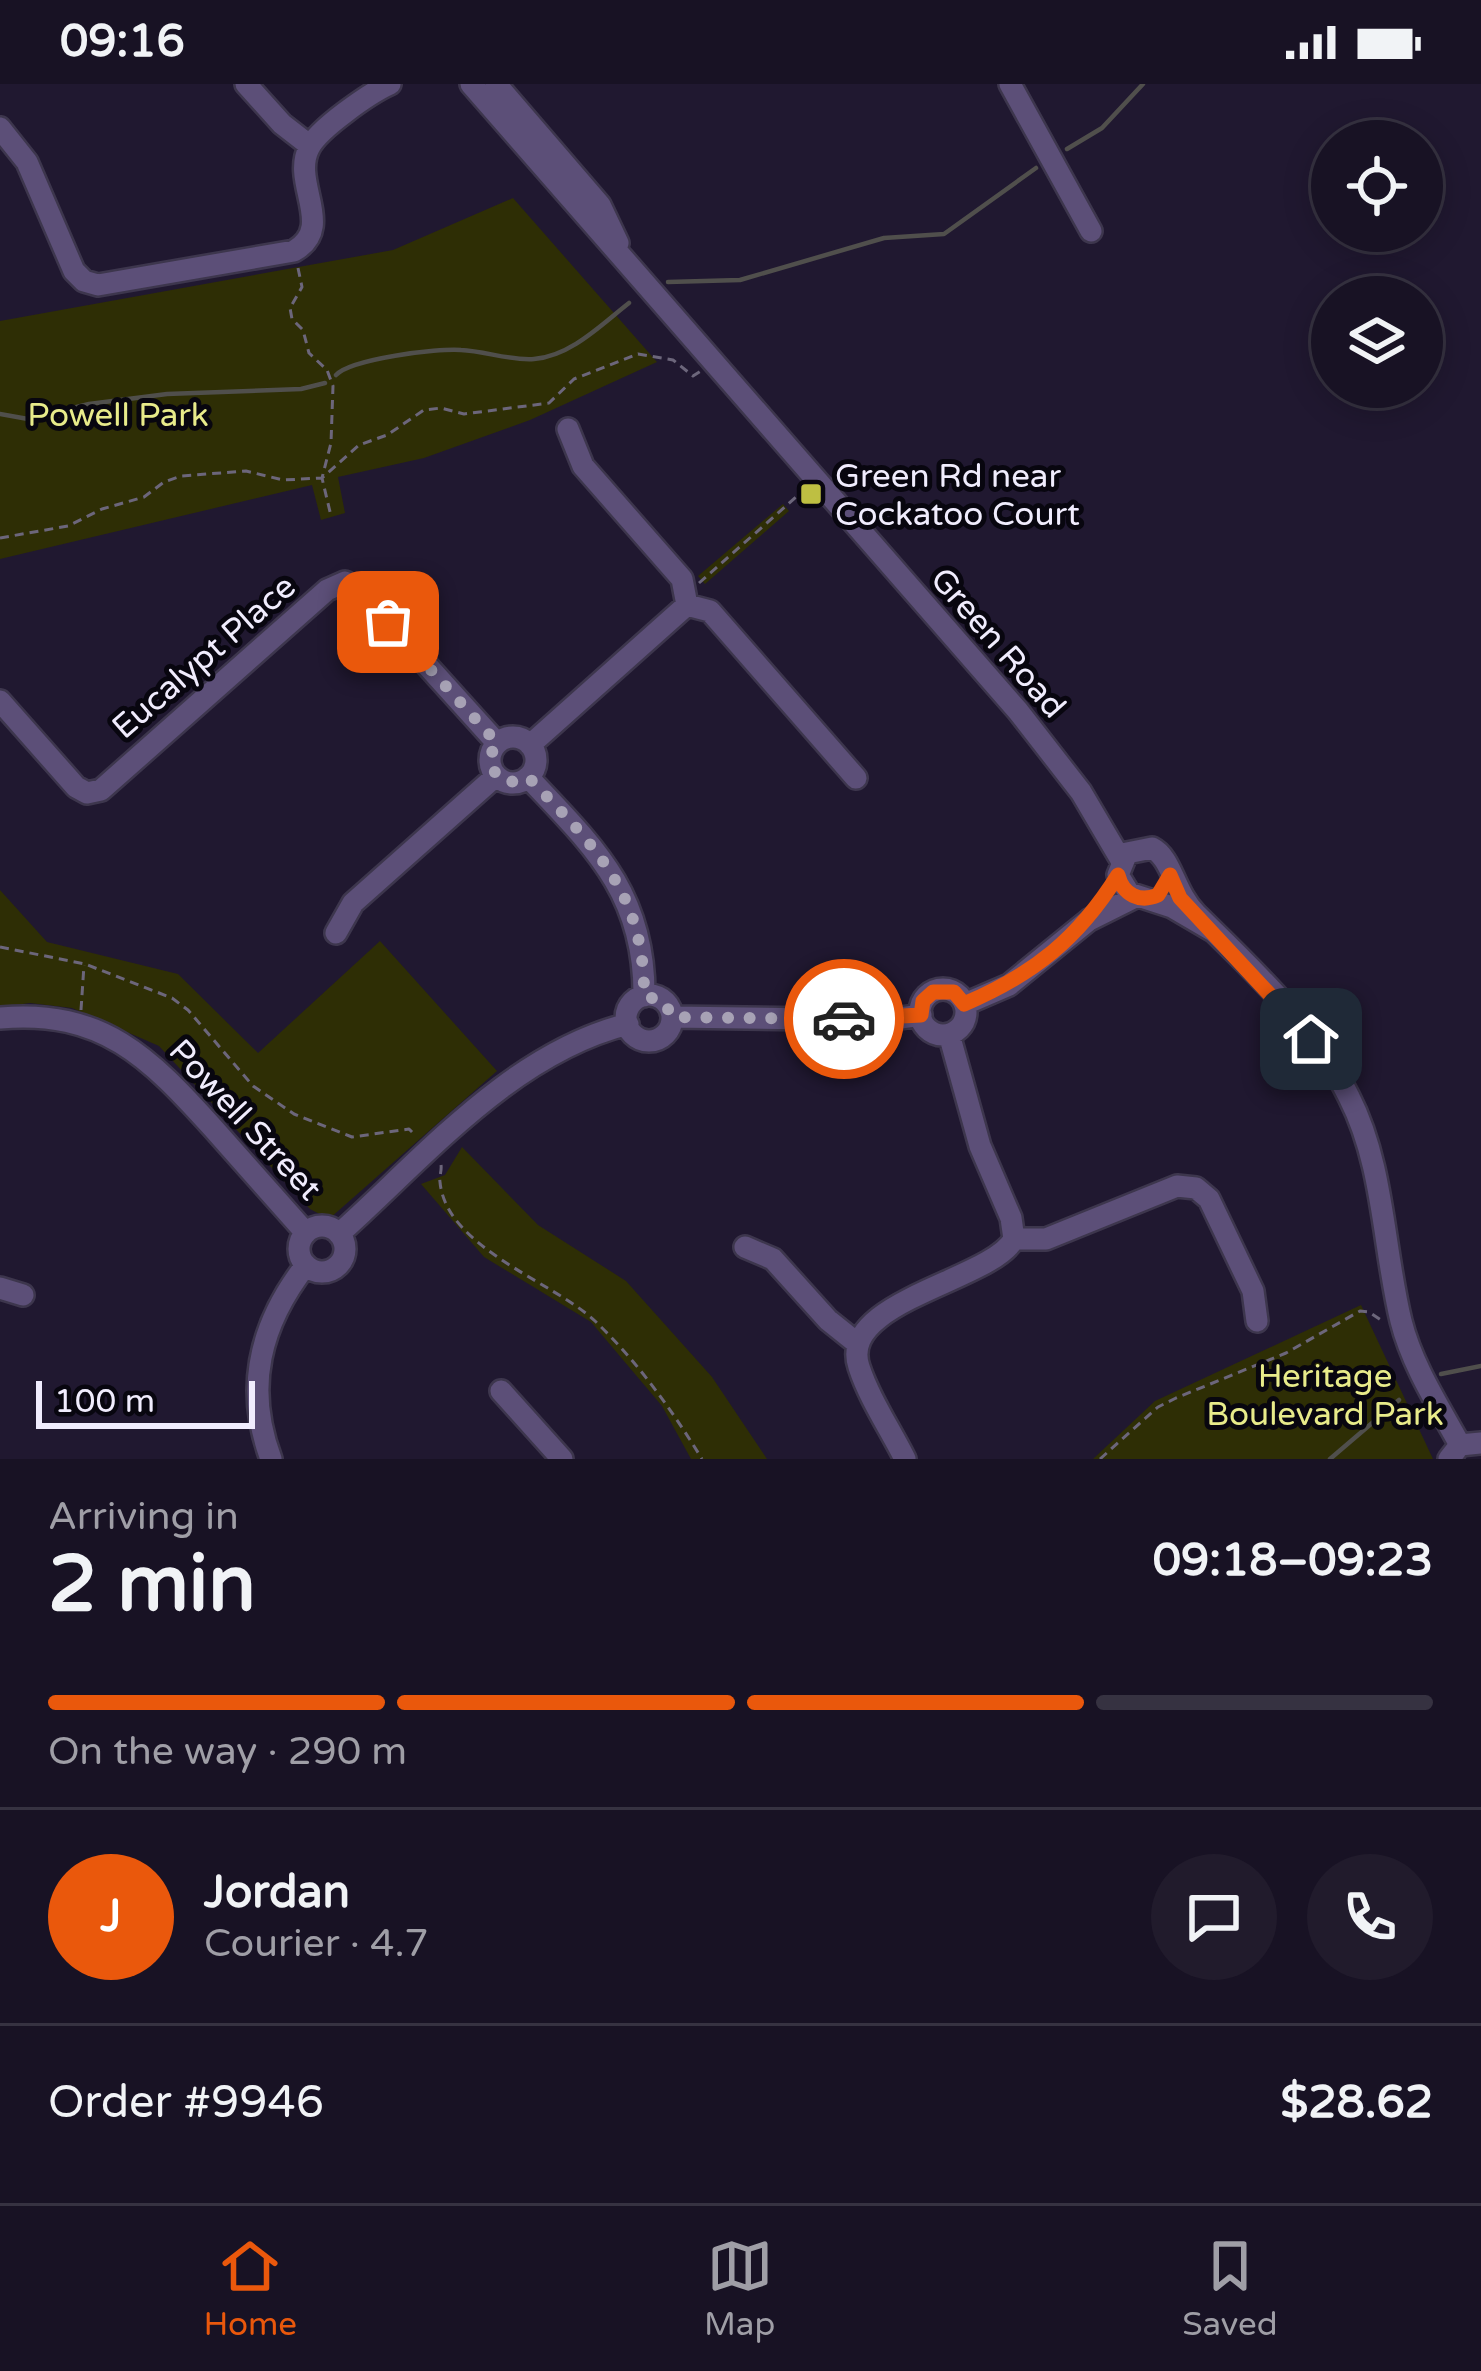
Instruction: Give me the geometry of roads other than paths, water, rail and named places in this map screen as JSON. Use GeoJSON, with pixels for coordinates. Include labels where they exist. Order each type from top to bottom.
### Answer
{"type":"FeatureCollection","features":[{"type":"Feature","properties":{"kind":"street"},"geometry":{"type":"LineString","coordinates":[[247,84],[282,124],[309,145]]}},
{"type":"Feature","properties":{"kind":"street","name":"Green Road"},"geometry":{"type":"LineString","coordinates":[[471,84],[1018,712],[1081,792],[1143,847]]}},
{"type":"Feature","properties":{"kind":"street","name":"Green Road"},"geometry":{"type":"LineString","coordinates":[[496,84],[600,205],[628,265]]}},
{"type":"Feature","properties":{"kind":"street"},"geometry":{"type":"LineString","coordinates":[[1010,84],[1091,232]]}},
{"type":"Feature","properties":{"kind":"street"},"geometry":{"type":"LineString","coordinates":[[0,128],[27,162],[74,271],[98,285],[294,251],[307,244],[314,230],[305,162],[309,145],[380,87]]}},
{"type":"Feature","properties":{"kind":"street"},"geometry":{"type":"LineString","coordinates":[[568,429],[583,466],[682,579],[685,597]]}},
{"type":"Feature","properties":{"kind":"street","name":"Eucalypt Place"},"geometry":{"type":"LineString","coordinates":[[0,701],[76,787],[87,793],[101,790],[327,590],[345,582],[360,591],[497,743]]}},
{"type":"Feature","properties":{"kind":"street"},"geometry":{"type":"LineString","coordinates":[[530,745],[685,597]]}},
{"type":"Feature","properties":{"kind":"street"},"geometry":{"type":"LineString","coordinates":[[685,597],[710,611],[856,778]]}},
{"type":"Feature","properties":{"kind":"street"},"geometry":{"type":"LineString","coordinates":[[510,737],[530,745],[536,759],[528,777],[511,782],[496,776],[490,756],[497,743],[510,737]]}},
{"type":"Feature","properties":{"kind":"street"},"geometry":{"type":"LineString","coordinates":[[336,933],[353,903],[496,776]]}},
{"type":"Feature","properties":{"kind":"street"},"geometry":{"type":"LineString","coordinates":[[528,777],[618,881],[632,910],[644,956],[644,996]]}},
{"type":"Feature","properties":{"kind":"street","name":"Green Road"},"geometry":{"type":"LineString","coordinates":[[1081,792],[1120,868]]}},
{"type":"Feature","properties":{"kind":"street"},"geometry":{"type":"LineString","coordinates":[[964,1004],[1034,969],[1089,920],[1127,853],[1143,847],[1160,852],[1180,898],[1301,1026],[1350,1097],[1384,1220],[1413,1360],[1463,1449]]}},
{"type":"Feature","properties":{"kind":"street"},"geometry":{"type":"LineString","coordinates":[[1120,868],[1124,888],[1214,931]]}},
{"type":"Feature","properties":{"kind":"street"},"geometry":{"type":"LineString","coordinates":[[1089,920],[1164,890],[1170,875]]}},
{"type":"Feature","properties":{"kind":"street"},"geometry":{"type":"LineString","coordinates":[[940,989],[954,992],[964,1004],[965,1019],[949,1034],[933,1033],[921,1015],[927,996],[940,989]]}},
{"type":"Feature","properties":{"kind":"street"},"geometry":{"type":"LineString","coordinates":[[644,996],[664,1001],[672,1017],[664,1035],[650,1041],[635,1036],[628,1024],[632,1004],[644,996]]}},
{"type":"Feature","properties":{"kind":"street"},"geometry":{"type":"LineString","coordinates":[[672,1017],[887,1020],[921,1015]]}},
{"type":"Feature","properties":{"kind":"street","name":"Powell Street"},"geometry":{"type":"LineString","coordinates":[[0,1018],[33,1016],[79,1024],[152,1062],[306,1233]]}},
{"type":"Feature","properties":{"kind":"street"},"geometry":{"type":"LineString","coordinates":[[339,1234],[538,1059],[589,1034],[628,1024]]}},
{"type":"Feature","properties":{"kind":"street"},"geometry":{"type":"LineString","coordinates":[[905,1459],[859,1367],[858,1343],[907,1298],[996,1260],[1014,1239],[1011,1218],[980,1146],[949,1034]]}},
{"type":"Feature","properties":{"kind":"street"},"geometry":{"type":"LineString","coordinates":[[1014,1239],[1046,1240],[1177,1186],[1196,1188],[1209,1199],[1253,1291],[1257,1321]]}},
{"type":"Feature","properties":{"kind":"street"},"geometry":{"type":"LineString","coordinates":[[326,1227],[339,1234],[345,1248],[340,1263],[320,1272],[306,1265],[300,1245],[306,1233],[326,1227]]}},
{"type":"Feature","properties":{"kind":"street"},"geometry":{"type":"LineString","coordinates":[[745,1247],[773,1259],[828,1320],[858,1343]]}},
{"type":"Feature","properties":{"kind":"street"},"geometry":{"type":"LineString","coordinates":[[271,1459],[259,1406],[262,1352],[279,1300],[306,1265]]}},
{"type":"Feature","properties":{"kind":"street"},"geometry":{"type":"LineString","coordinates":[[0,1288],[22,1295]]}},
{"type":"Feature","properties":{"kind":"street"},"geometry":{"type":"LineString","coordinates":[[501,1391],[562,1459]]}},
{"type":"Feature","properties":{"kind":"waterway"},"geometry":{"type":"LineString","coordinates":[[1067,149],[1102,128],[1143,84]]}},
{"type":"Feature","properties":{"kind":"waterway"},"geometry":{"type":"LineString","coordinates":[[668,282],[740,280],[884,238],[944,234],[1036,168]]}},
{"type":"Feature","properties":{"kind":"waterway"},"geometry":{"type":"LineString","coordinates":[[336,375],[376,360],[433,351],[548,357],[585,338],[629,303]]}},
{"type":"Feature","properties":{"kind":"waterway"},"geometry":{"type":"LineString","coordinates":[[0,414],[28,419],[89,404],[167,394],[301,389],[325,383]]}},
{"type":"Feature","properties":{"kind":"waterway"},"geometry":{"type":"LineString","coordinates":[[1441,1374],[1481,1366]]}},
{"type":"Feature","properties":{"kind":"waterway"},"geometry":{"type":"LineString","coordinates":[[1330,1459],[1399,1400]]}},
{"type":"Feature","properties":{"kind":"place","name":"Green Rd near Cockatoo Court"},"geometry":{"type":"Point","coordinates":[811,494]}},
{"type":"Feature","properties":{"kind":"park label","name":"Powell Park"},"geometry":{"type":"Point","coordinates":[118,414]}},
{"type":"Feature","properties":{"kind":"park label","name":"Heritage Boulevard Park"},"geometry":{"type":"Point","coordinates":[1325,1394]}}]}
